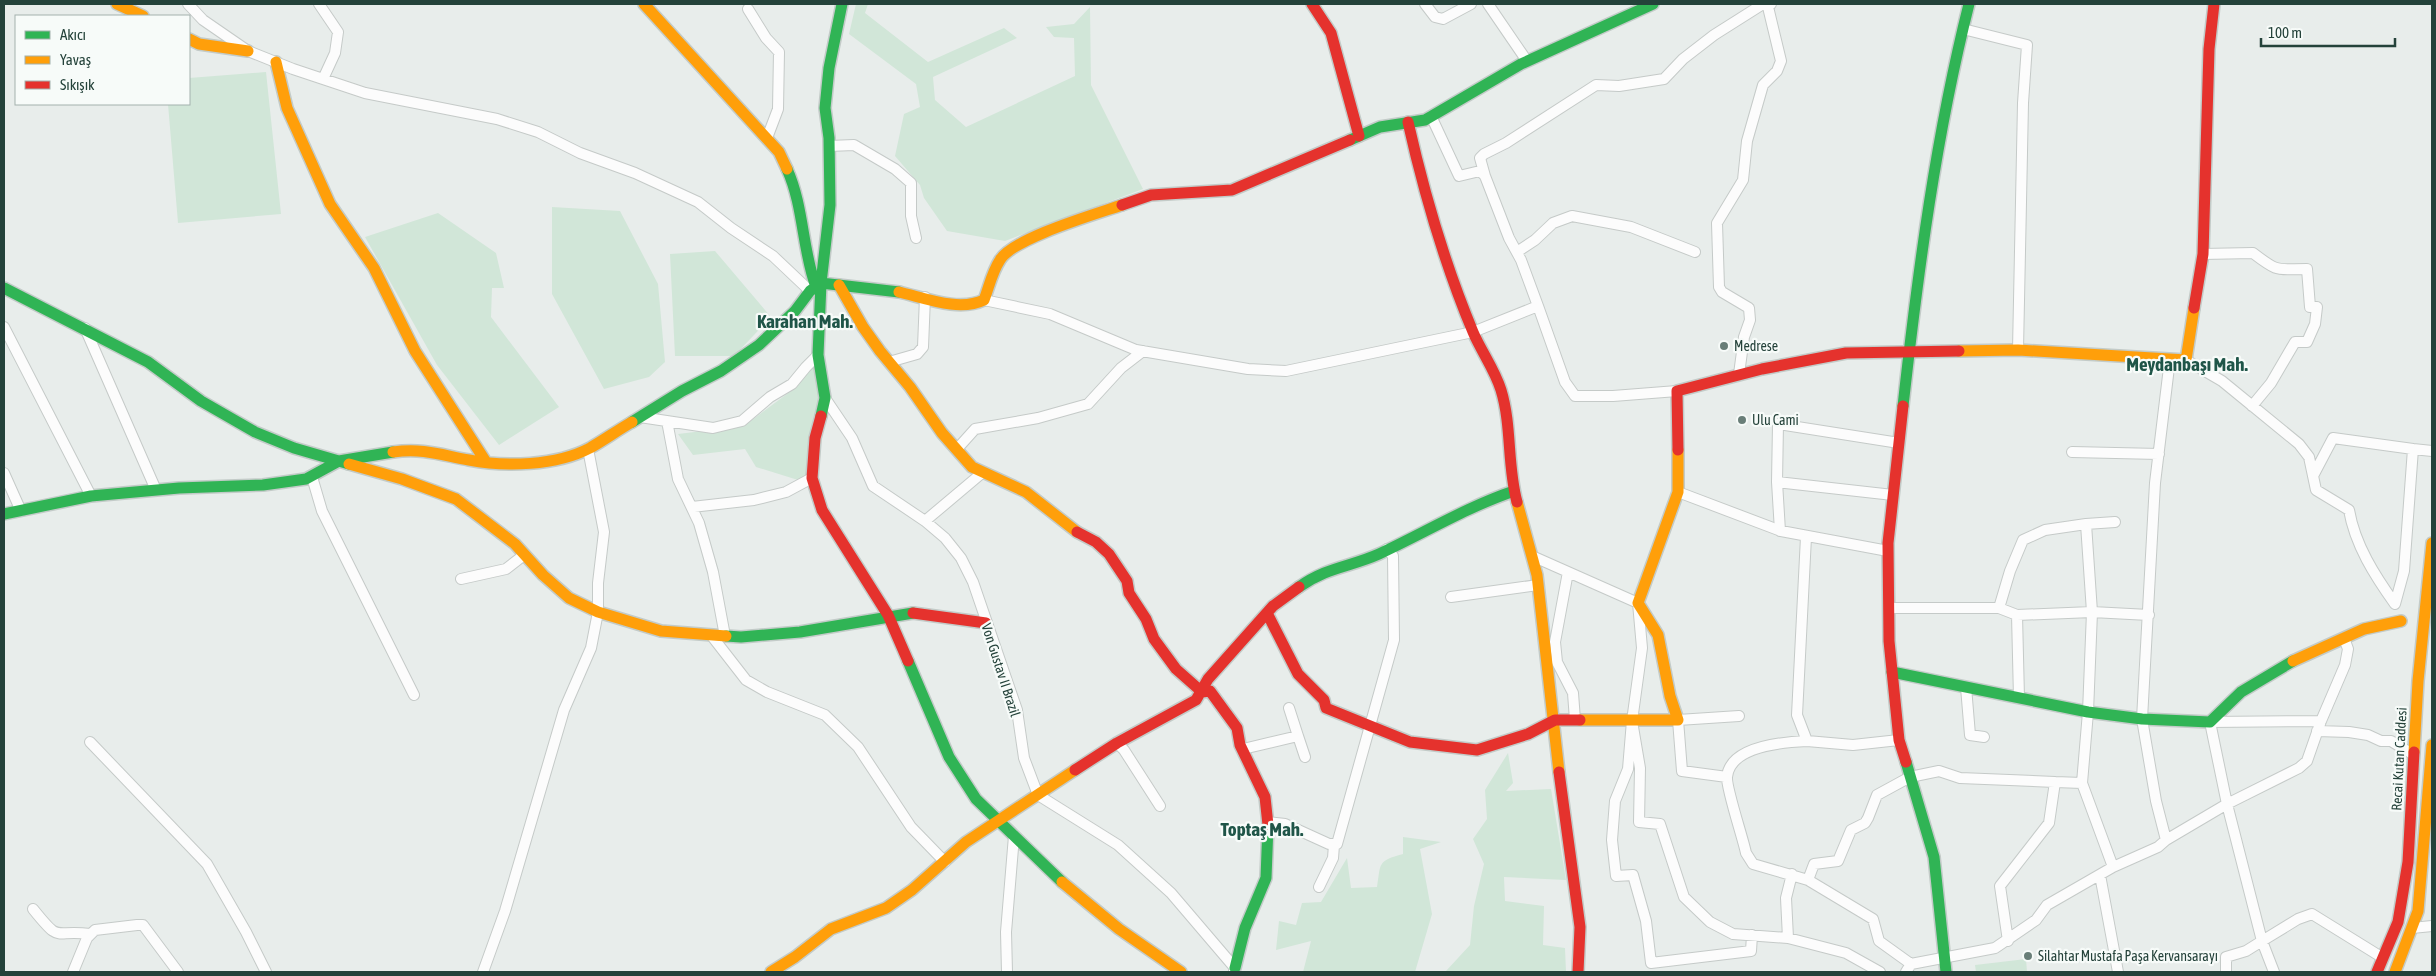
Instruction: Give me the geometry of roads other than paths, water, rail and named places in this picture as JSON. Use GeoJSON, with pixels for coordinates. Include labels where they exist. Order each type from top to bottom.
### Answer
{"type":"FeatureCollection","features":[{"type":"Feature","properties":{"kind":"street"},"geometry":{"type":"LineString","coordinates":[[117,4],[141,15]]}},
{"type":"Feature","properties":{"kind":"street"},"geometry":{"type":"LineString","coordinates":[[188,4],[203,20],[248,51],[276,62],[365,93],[496,119],[538,132],[580,152],[636,173],[698,202],[731,228],[816,287],[839,285],[888,290],[958,304],[974,305],[984,300],[1050,314],[1143,351],[1248,368],[1286,371],[1473,332],[1538,306]]}},
{"type":"Feature","properties":{"kind":"street"},"geometry":{"type":"LineString","coordinates":[[319,4],[338,32],[336,53],[324,79]]}},
{"type":"Feature","properties":{"kind":"street"},"geometry":{"type":"LineString","coordinates":[[644,4],[778,152],[795,188],[803,221],[808,267],[816,287]]}},
{"type":"Feature","properties":{"kind":"street"},"geometry":{"type":"LineString","coordinates":[[842,4],[829,68],[825,108],[829,146],[830,205],[816,287],[818,356],[825,398],[815,438],[812,478],[822,510],[888,615],[949,758],[976,799],[1052,874],[1119,929],[1181,972]]}},
{"type":"Feature","properties":{"kind":"street"},"geometry":{"type":"LineString","coordinates":[[1312,4],[1331,33],[1360,136]]}},
{"type":"Feature","properties":{"kind":"street"},"geometry":{"type":"LineString","coordinates":[[1425,4],[1436,17],[1443,18],[1471,4]]}},
{"type":"Feature","properties":{"kind":"street"},"geometry":{"type":"LineString","coordinates":[[1488,4],[1527,61]]}},
{"type":"Feature","properties":{"kind":"street"},"geometry":{"type":"LineString","coordinates":[[984,300],[1000,259],[1034,237],[1068,222],[1151,195],[1232,190],[1274,174],[1380,127],[1425,120],[1527,61],[1652,4]]}},
{"type":"Feature","properties":{"kind":"street"},"geometry":{"type":"LineString","coordinates":[[1763,4],[1714,35],[1683,59],[1664,79],[1620,86],[1596,85],[1480,158],[1509,238],[1517,252],[1538,306],[1565,382],[1575,396],[1613,396],[1677,390],[1739,374],[1846,353],[2018,350],[2186,360],[2222,381],[2299,444],[2309,457],[2316,490],[2349,510],[2351,521],[2372,572],[2395,604],[2400,621]]}},
{"type":"Feature","properties":{"kind":"street"},"geometry":{"type":"LineString","coordinates":[[1739,374],[1744,337],[1750,320],[1749,308],[1722,292],[1719,287],[1717,223],[1743,180],[1747,141],[1763,85],[1777,71],[1781,60],[1768,7],[1771,4]]}},
{"type":"Feature","properties":{"kind":"street"},"geometry":{"type":"LineString","coordinates":[[1946,972],[1934,857],[1899,740],[1892,672],[1888,551],[1909,351],[1929,210],[1969,4]]}},
{"type":"Feature","properties":{"kind":"street"},"geometry":{"type":"LineString","coordinates":[[2186,360],[2203,254],[2209,49],[2214,4]]}},
{"type":"Feature","properties":{"kind":"street"},"geometry":{"type":"LineString","coordinates":[[748,8],[766,38],[779,52],[778,109],[767,138]]}},
{"type":"Feature","properties":{"kind":"street"},"geometry":{"type":"LineString","coordinates":[[1963,28],[2027,45],[2023,103],[2018,350]]}},
{"type":"Feature","properties":{"kind":"street"},"geometry":{"type":"LineString","coordinates":[[190,40],[199,44],[248,51]]}},
{"type":"Feature","properties":{"kind":"street"},"geometry":{"type":"LineString","coordinates":[[276,62],[287,108],[330,204],[374,268],[416,351],[486,462]]}},
{"type":"Feature","properties":{"kind":"street"},"geometry":{"type":"LineString","coordinates":[[1431,116],[1459,176],[1480,171],[1485,176]]}},
{"type":"Feature","properties":{"kind":"street"},"geometry":{"type":"LineString","coordinates":[[1408,122],[1417,163],[1446,258],[1473,332],[1504,400],[1511,445],[1514,490],[1538,585],[1566,831],[1580,928],[1578,972]]}},
{"type":"Feature","properties":{"kind":"street"},"geometry":{"type":"LineString","coordinates":[[829,146],[854,145],[895,169],[911,183],[910,216],[916,238]]}},
{"type":"Feature","properties":{"kind":"street"},"geometry":{"type":"LineString","coordinates":[[1517,252],[1535,240],[1554,223],[1572,216],[1631,227],[1695,252]]}},
{"type":"Feature","properties":{"kind":"street"},"geometry":{"type":"LineString","coordinates":[[2203,254],[2253,253],[2270,267],[2282,270],[2307,269],[2310,307],[2317,308],[2315,324],[2307,342],[2295,342],[2271,383],[2252,406]]}},
{"type":"Feature","properties":{"kind":"street"},"geometry":{"type":"LineString","coordinates":[[839,285],[863,327],[888,362],[910,387],[938,428],[972,466],[982,473],[1013,484],[1026,492],[1071,530],[1096,542],[1109,554],[1127,581],[1130,592],[1146,619],[1154,639],[1176,669],[1202,692],[1210,692],[1237,728],[1243,750],[1265,797],[1270,853],[1266,878],[1246,928],[1234,970]]}},
{"type":"Feature","properties":{"kind":"street"},"geometry":{"type":"LineString","coordinates":[[4,514],[91,496],[156,490],[263,485],[312,477],[338,461],[403,451],[434,451],[486,462],[511,465],[555,459],[588,449],[682,391],[721,371],[759,345],[795,311],[816,287]]}},
{"type":"Feature","properties":{"kind":"street"},"geometry":{"type":"LineString","coordinates":[[4,288],[148,362],[201,401],[255,432],[294,448],[402,479],[456,499],[481,516],[569,598],[598,612],[661,631],[741,638],[800,632],[888,615],[911,613],[986,623]]}},
{"type":"Feature","properties":{"kind":"street"},"geometry":{"type":"LineString","coordinates":[[888,362],[917,354],[923,347],[925,297]]}},
{"type":"Feature","properties":{"kind":"street"},"geometry":{"type":"LineString","coordinates":[[4,328],[91,496]]}},
{"type":"Feature","properties":{"kind":"street"},"geometry":{"type":"LineString","coordinates":[[85,328],[156,490]]}},
{"type":"Feature","properties":{"kind":"street"},"geometry":{"type":"LineString","coordinates":[[957,449],[975,429],[1008,421],[1038,418],[1088,404],[1121,368],[1143,351]]}},
{"type":"Feature","properties":{"kind":"street"},"geometry":{"type":"LineString","coordinates":[[640,417],[714,428],[742,421],[770,397],[792,384],[806,366],[818,356]]}},
{"type":"Feature","properties":{"kind":"street"},"geometry":{"type":"LineString","coordinates":[[2166,840],[2156,801],[2142,720],[2155,483],[2170,360]]}},
{"type":"Feature","properties":{"kind":"street"},"geometry":{"type":"LineString","coordinates":[[1677,390],[1678,492],[1638,603],[1642,648],[1632,721],[1628,769],[1615,801],[1612,840],[1616,876],[1633,875],[1646,922],[1651,963],[1751,951],[1752,935]]}},
{"type":"Feature","properties":{"kind":"street","name":"Von Gustav II Brazil"},"geometry":{"type":"LineString","coordinates":[[825,398],[852,438],[873,486],[925,521],[945,538],[961,558],[973,582],[1017,710],[1024,758],[1038,795]]}},
{"type":"Feature","properties":{"kind":"street"},"geometry":{"type":"LineString","coordinates":[[668,421],[678,479],[699,523],[713,572],[725,636]]}},
{"type":"Feature","properties":{"kind":"street"},"geometry":{"type":"LineString","coordinates":[[1780,531],[1777,482],[1778,424],[1899,443]]}},
{"type":"Feature","properties":{"kind":"street"},"geometry":{"type":"LineString","coordinates":[[2313,476],[2333,438],[2432,451]]}},
{"type":"Feature","properties":{"kind":"street"},"geometry":{"type":"LineString","coordinates":[[483,972],[505,911],[564,710],[591,648],[598,612],[598,583],[604,532],[588,449]]}},
{"type":"Feature","properties":{"kind":"street"},"geometry":{"type":"LineString","coordinates":[[2395,604],[2404,571],[2413,449]]}},
{"type":"Feature","properties":{"kind":"street"},"geometry":{"type":"LineString","coordinates":[[2072,452],[2159,454]]}},
{"type":"Feature","properties":{"kind":"street"},"geometry":{"type":"LineString","coordinates":[[4,473],[21,510]]}},
{"type":"Feature","properties":{"kind":"street"},"geometry":{"type":"LineString","coordinates":[[925,521],[982,473]]}},
{"type":"Feature","properties":{"kind":"street"},"geometry":{"type":"LineString","coordinates":[[312,477],[322,511],[414,695]]}},
{"type":"Feature","properties":{"kind":"street"},"geometry":{"type":"LineString","coordinates":[[692,507],[754,500],[786,492],[812,478]]}},
{"type":"Feature","properties":{"kind":"street"},"geometry":{"type":"LineString","coordinates":[[1777,482],[1894,495]]}},
{"type":"Feature","properties":{"kind":"street"},"geometry":{"type":"LineString","coordinates":[[771,972],[795,957],[832,929],[886,908],[912,890],[966,842],[998,820],[1117,743],[1196,700],[1208,678],[1273,606],[1316,576],[1387,549],[1514,490]]}},
{"type":"Feature","properties":{"kind":"street"},"geometry":{"type":"LineString","coordinates":[[1678,492],[1780,531],[1888,551]]}},
{"type":"Feature","properties":{"kind":"street"},"geometry":{"type":"LineString","coordinates":[[1999,608],[2010,571],[2023,540],[2045,530],[2115,522]]}},
{"type":"Feature","properties":{"kind":"street"},"geometry":{"type":"LineString","coordinates":[[2086,524],[2092,612],[2088,712],[2082,783],[2113,867]]}},
{"type":"Feature","properties":{"kind":"street"},"geometry":{"type":"LineString","coordinates":[[1806,537],[1796,715],[1807,741]]}},
{"type":"Feature","properties":{"kind":"street","name":"Recai Kutan Caddesi"},"geometry":{"type":"LineString","coordinates":[[2377,972],[2398,922],[2408,862],[2414,755],[2427,637],[2423,621],[2432,543]]}},
{"type":"Feature","properties":{"kind":"street"},"geometry":{"type":"LineString","coordinates":[[1319,887],[1333,858],[1334,845],[1337,844],[1382,689],[1394,640],[1393,556],[1387,549]]}},
{"type":"Feature","properties":{"kind":"street"},"geometry":{"type":"LineString","coordinates":[[461,579],[506,569],[524,555]]}},
{"type":"Feature","properties":{"kind":"street"},"geometry":{"type":"LineString","coordinates":[[1532,556],[1638,603],[1658,635],[1670,696],[1678,720],[1682,771],[1727,777]]}},
{"type":"Feature","properties":{"kind":"street"},"geometry":{"type":"LineString","coordinates":[[1568,572],[1555,642],[1557,662],[1573,693],[1575,720]]}},
{"type":"Feature","properties":{"kind":"street"},"geometry":{"type":"LineString","coordinates":[[1451,597],[1538,585]]}},
{"type":"Feature","properties":{"kind":"street"},"geometry":{"type":"LineString","coordinates":[[1889,608],[1999,608],[2017,615],[2092,612],[2148,615]]}},
{"type":"Feature","properties":{"kind":"street"},"geometry":{"type":"LineString","coordinates":[[1267,613],[1298,674],[1324,700],[1326,708],[1410,742],[1477,750],[1528,734],[1554,720],[1632,721],[1739,716]]}},
{"type":"Feature","properties":{"kind":"street"},"geometry":{"type":"LineString","coordinates":[[2017,615],[2019,698]]}},
{"type":"Feature","properties":{"kind":"street"},"geometry":{"type":"LineString","coordinates":[[2210,722],[2240,692],[2305,654],[2363,628],[2400,621],[2423,621]]}},
{"type":"Feature","properties":{"kind":"street"},"geometry":{"type":"LineString","coordinates":[[712,634],[746,680],[768,692],[825,715],[858,747],[911,826],[945,862]]}},
{"type":"Feature","properties":{"kind":"street"},"geometry":{"type":"LineString","coordinates":[[1899,740],[1853,746],[1807,741],[1775,743],[1756,749],[1732,763],[1727,777],[1746,853],[1752,864],[1808,880],[1873,919],[1879,941],[1909,968],[1995,948],[2008,941],[2036,920],[2047,905],[2113,867],[2158,847],[2166,840],[2227,804],[2299,768],[2307,761],[2319,726],[2345,665],[2348,649],[2344,638]]}},
{"type":"Feature","properties":{"kind":"street"},"geometry":{"type":"LineString","coordinates":[[1892,672],[2088,712],[2142,720],[2319,726],[2368,735],[2381,741],[2392,741],[2414,755]]}},
{"type":"Feature","properties":{"kind":"street"},"geometry":{"type":"LineString","coordinates":[[1966,687],[1970,735],[1984,737]]}},
{"type":"Feature","properties":{"kind":"street"},"geometry":{"type":"LineString","coordinates":[[1288,708],[1305,757]]}},
{"type":"Feature","properties":{"kind":"street"},"geometry":{"type":"LineString","coordinates":[[1632,721],[1640,768],[1639,822],[1660,824],[1684,897],[1710,922],[1733,934],[1788,938],[1846,953],[1880,972]]}},
{"type":"Feature","properties":{"kind":"street"},"geometry":{"type":"LineString","coordinates":[[2210,722],[2227,804],[2262,941],[2274,972]]}},
{"type":"Feature","properties":{"kind":"street"},"geometry":{"type":"LineString","coordinates":[[1243,750],[1298,736]]}},
{"type":"Feature","properties":{"kind":"street"},"geometry":{"type":"LineString","coordinates":[[90,742],[207,864],[246,932],[266,972]]}},
{"type":"Feature","properties":{"kind":"street"},"geometry":{"type":"LineString","coordinates":[[1117,743],[1124,750],[1160,806]]}},
{"type":"Feature","properties":{"kind":"street"},"geometry":{"type":"LineString","coordinates":[[2395,972],[2418,911],[2428,843],[2432,744]]}},
{"type":"Feature","properties":{"kind":"street"},"geometry":{"type":"LineString","coordinates":[[1808,880],[1814,864],[1838,861],[1851,830],[1865,823],[1877,795],[1910,777],[1939,771],[1960,778],[2082,783]]}},
{"type":"Feature","properties":{"kind":"street"},"geometry":{"type":"LineString","coordinates":[[2008,941],[2000,886],[2048,823],[2055,782]]}},
{"type":"Feature","properties":{"kind":"street"},"geometry":{"type":"LineString","coordinates":[[1038,795],[1118,845],[1170,893],[1234,970]]}},
{"type":"Feature","properties":{"kind":"street"},"geometry":{"type":"LineString","coordinates":[[1268,822],[1285,824],[1334,845]]}},
{"type":"Feature","properties":{"kind":"street"},"geometry":{"type":"LineString","coordinates":[[1007,972],[1006,932],[1014,836]]}},
{"type":"Feature","properties":{"kind":"street"},"geometry":{"type":"LineString","coordinates":[[1788,938],[1786,898],[1792,874]]}},
{"type":"Feature","properties":{"kind":"street"},"geometry":{"type":"LineString","coordinates":[[2100,875],[2118,972]]}},
{"type":"Feature","properties":{"kind":"street"},"geometry":{"type":"LineString","coordinates":[[33,909],[52,933],[61,935],[90,934]]}},
{"type":"Feature","properties":{"kind":"street"},"geometry":{"type":"LineString","coordinates":[[2226,972],[2226,957],[2246,951],[2298,918],[2312,914],[2383,958]]}},
{"type":"Feature","properties":{"kind":"street"},"geometry":{"type":"LineString","coordinates":[[73,972],[90,934],[95,930],[143,925],[178,972]]}},
{"type":"Feature","properties":{"kind":"street"},"geometry":{"type":"LineString","coordinates":[[2412,928],[2432,926]]}},
{"type":"Feature","properties":{"kind":"street"},"geometry":{"type":"LineString","coordinates":[[1665,961],[1666,972]]}},
{"type":"Feature","properties":{"kind":"place","name":"Medrese"},"geometry":{"type":"Point","coordinates":[1724,346]}},
{"type":"Feature","properties":{"kind":"place","name":"Ulu Cami"},"geometry":{"type":"Point","coordinates":[1742,420]}},
{"type":"Feature","properties":{"kind":"place","name":"Silahtar Mustafa Paşa Kervansarayı"},"geometry":{"type":"Point","coordinates":[2028,956]}},
{"type":"Feature","properties":{"kind":"district","name":"Karahan Mah."},"geometry":{"type":"Point","coordinates":[805,321]}},
{"type":"Feature","properties":{"kind":"district","name":"Meydanbaşı Mah."},"geometry":{"type":"Point","coordinates":[2187,364]}},
{"type":"Feature","properties":{"kind":"district","name":"Toptaş Mah."},"geometry":{"type":"Point","coordinates":[1262,829]}}]}
